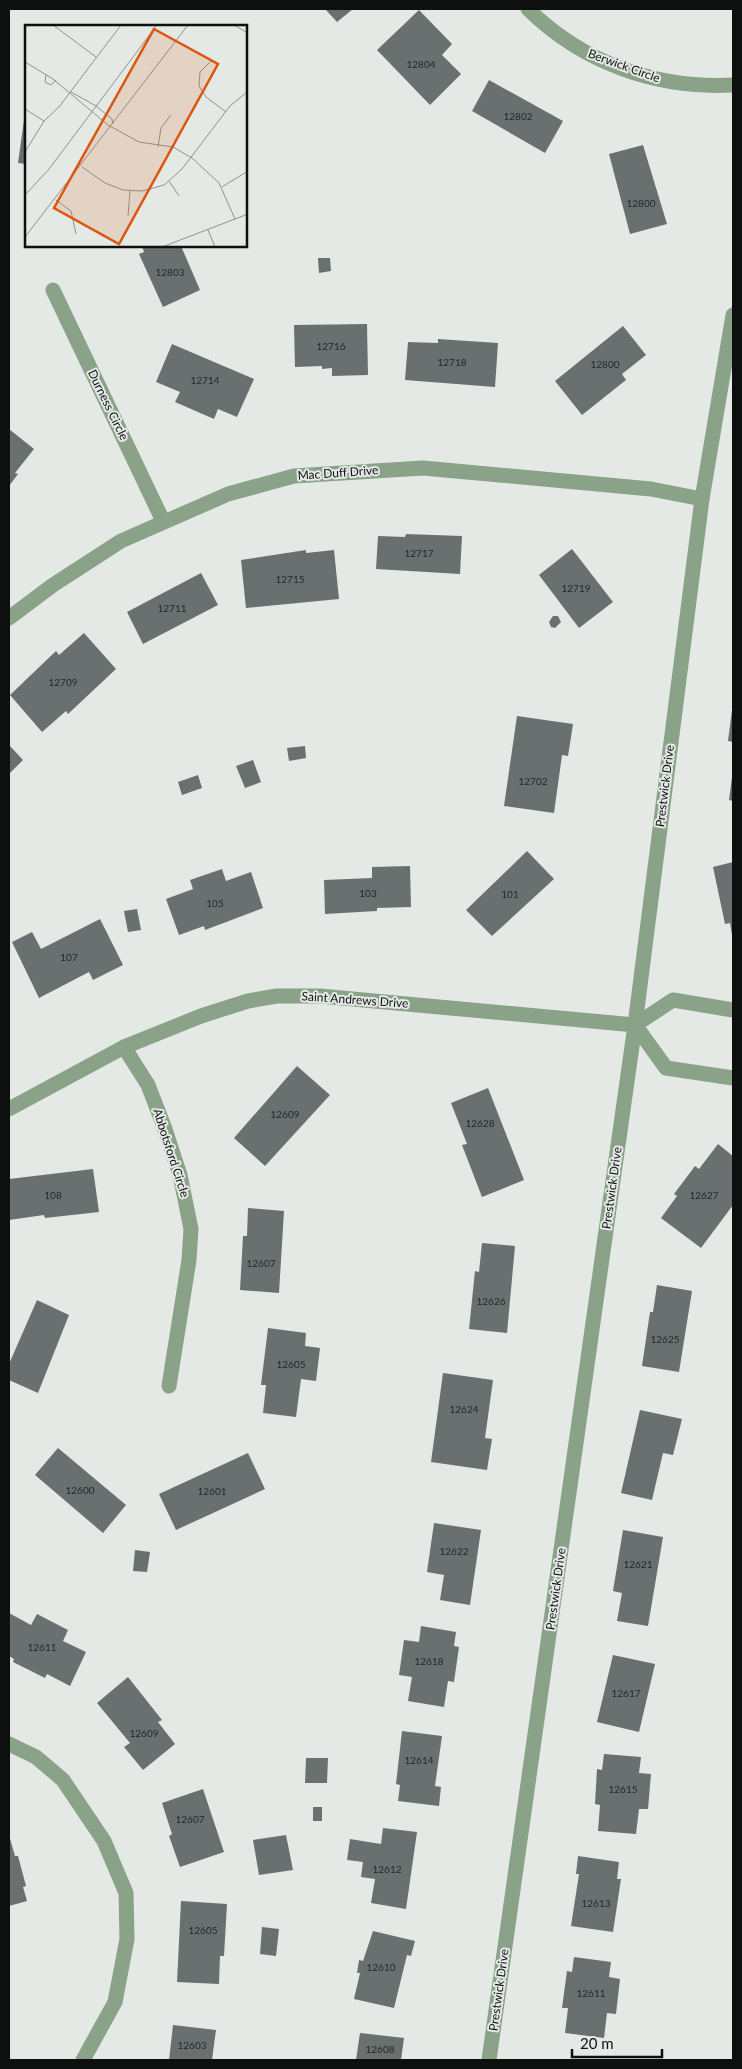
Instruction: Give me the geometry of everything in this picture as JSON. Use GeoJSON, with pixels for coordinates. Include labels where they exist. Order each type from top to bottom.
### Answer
{"type":"FeatureCollection","features":[{"type":"Feature","properties":{"kind":"street","name":"Berwick Circle"},"geometry":{"type":"LineString","coordinates":[[528,9],[549,29],[583,52],[617,66],[680,84],[733,85]]}},
{"type":"Feature","properties":{"kind":"street","name":"Durness Circle"},"geometry":{"type":"LineString","coordinates":[[53,290],[163,521]]}},
{"type":"Feature","properties":{"kind":"street","name":"Prestwick Drive"},"geometry":{"type":"LineString","coordinates":[[489,2060],[635,1025],[702,499],[733,316]]}},
{"type":"Feature","properties":{"kind":"street","name":"Mac Duff Drive"},"geometry":{"type":"LineString","coordinates":[[9,618],[121,541],[228,494],[294,476],[423,468],[651,489],[702,499]]}},
{"type":"Feature","properties":{"kind":"street","name":"Saint Andrews Drive"},"geometry":{"type":"LineString","coordinates":[[9,1109],[124,1047],[201,1016],[248,1001],[277,996],[320,996],[635,1025]]}},
{"type":"Feature","properties":{"kind":"street"},"geometry":{"type":"LineString","coordinates":[[733,1010],[673,1000],[635,1025],[666,1068],[733,1078]]}},
{"type":"Feature","properties":{"kind":"street","name":"Abbotsford Circle"},"geometry":{"type":"LineString","coordinates":[[124,1047],[148,1085],[155,1102],[180,1175],[191,1229],[189,1260],[169,1386]]}},
{"type":"Feature","properties":{"kind":"street"},"geometry":{"type":"LineString","coordinates":[[9,1744],[36,1757],[64,1780],[104,1841],[126,1893],[127,1939],[115,2002],[83,2060]]}},
{"type":"Feature","properties":{"kind":"building"},"geometry":{"type":"Polygon","coordinates":[[[325,9],[353,9],[337,22],[325,9]]]}},
{"type":"Feature","properties":{"kind":"building"},"geometry":{"type":"Polygon","coordinates":[[[419,10],[452,44],[442,55],[461,74],[430,105],[377,50],[419,10]]]}},
{"type":"Feature","properties":{"kind":"building"},"geometry":{"type":"Polygon","coordinates":[[[489,80],[563,121],[545,153],[472,111],[489,80]]]}},
{"type":"Feature","properties":{"kind":"building"},"geometry":{"type":"Polygon","coordinates":[[[24,120],[25,120],[25,164],[18,163],[24,120]]]}},
{"type":"Feature","properties":{"kind":"building"},"geometry":{"type":"Polygon","coordinates":[[[643,145],[667,224],[630,234],[609,154],[643,145]]]}},
{"type":"Feature","properties":{"kind":"building"},"geometry":{"type":"Polygon","coordinates":[[[143,248],[182,248],[200,290],[163,307],[139,254],[144,252],[143,248]]]}},
{"type":"Feature","properties":{"kind":"building"},"geometry":{"type":"Polygon","coordinates":[[[318,258],[330,258],[331,271],[319,273],[318,258]]]}},
{"type":"Feature","properties":{"kind":"building"},"geometry":{"type":"Polygon","coordinates":[[[367,324],[368,375],[332,376],[332,368],[322,369],[322,366],[295,367],[294,325],[367,324]]]}},
{"type":"Feature","properties":{"kind":"building"},"geometry":{"type":"Polygon","coordinates":[[[623,326],[646,355],[622,374],[626,380],[582,415],[555,381],[623,326]]]}},
{"type":"Feature","properties":{"kind":"building"},"geometry":{"type":"Polygon","coordinates":[[[438,339],[498,343],[495,387],[405,380],[408,342],[438,343],[438,339]]]}},
{"type":"Feature","properties":{"kind":"building"},"geometry":{"type":"Polygon","coordinates":[[[172,344],[254,379],[237,417],[218,409],[214,419],[175,402],[180,392],[156,382],[172,344]]]}},
{"type":"Feature","properties":{"kind":"building"},"geometry":{"type":"Polygon","coordinates":[[[9,429],[34,449],[15,473],[18,474],[9,486],[9,429]]]}},
{"type":"Feature","properties":{"kind":"building"},"geometry":{"type":"Polygon","coordinates":[[[406,534],[462,536],[460,574],[376,569],[378,536],[405,537],[406,534]]]}},
{"type":"Feature","properties":{"kind":"building"},"geometry":{"type":"Polygon","coordinates":[[[572,549],[613,602],[579,628],[539,575],[572,549]]]}},
{"type":"Feature","properties":{"kind":"building"},"geometry":{"type":"Polygon","coordinates":[[[306,550],[306,553],[334,550],[339,599],[246,608],[241,560],[306,550]]]}},
{"type":"Feature","properties":{"kind":"building"},"geometry":{"type":"Polygon","coordinates":[[[201,573],[218,605],[143,644],[127,612],[201,573]]]}},
{"type":"Feature","properties":{"kind":"building"},"geometry":{"type":"Polygon","coordinates":[[[553,616],[558,616],[561,622],[555,628],[551,627],[549,622],[553,616]]]}},
{"type":"Feature","properties":{"kind":"building"},"geometry":{"type":"Polygon","coordinates":[[[84,633],[116,669],[68,714],[66,711],[42,732],[10,695],[56,651],[59,655],[84,633]]]}},
{"type":"Feature","properties":{"kind":"building"},"geometry":{"type":"Polygon","coordinates":[[[733,710],[733,742],[728,741],[733,710]]]}},
{"type":"Feature","properties":{"kind":"building"},"geometry":{"type":"Polygon","coordinates":[[[517,716],[573,724],[568,756],[562,755],[554,813],[504,806],[517,716]]]}},
{"type":"Feature","properties":{"kind":"building"},"geometry":{"type":"Polygon","coordinates":[[[9,745],[23,760],[9,774],[9,745]]]}},
{"type":"Feature","properties":{"kind":"building"},"geometry":{"type":"Polygon","coordinates":[[[305,746],[306,758],[289,761],[287,748],[305,746]]]}},
{"type":"Feature","properties":{"kind":"building"},"geometry":{"type":"Polygon","coordinates":[[[253,760],[261,782],[245,788],[236,766],[253,760]]]}},
{"type":"Feature","properties":{"kind":"building"},"geometry":{"type":"Polygon","coordinates":[[[198,775],[202,788],[182,795],[178,782],[198,775]]]}},
{"type":"Feature","properties":{"kind":"building"},"geometry":{"type":"Polygon","coordinates":[[[733,777],[733,801],[729,800],[733,777]]]}},
{"type":"Feature","properties":{"kind":"building"},"geometry":{"type":"Polygon","coordinates":[[[527,851],[554,879],[492,936],[466,910],[527,851]]]}},
{"type":"Feature","properties":{"kind":"building"},"geometry":{"type":"Polygon","coordinates":[[[733,862],[732,935],[730,923],[725,924],[713,867],[733,862]]]}},
{"type":"Feature","properties":{"kind":"building"},"geometry":{"type":"Polygon","coordinates":[[[410,866],[411,907],[377,908],[377,911],[325,914],[324,880],[372,878],[372,867],[410,866]]]}},
{"type":"Feature","properties":{"kind":"building"},"geometry":{"type":"Polygon","coordinates":[[[222,869],[226,881],[251,872],[263,908],[205,930],[204,926],[179,935],[166,899],[193,889],[190,880],[222,869]]]}},
{"type":"Feature","properties":{"kind":"building"},"geometry":{"type":"Polygon","coordinates":[[[137,909],[141,930],[128,932],[124,911],[137,909]]]}},
{"type":"Feature","properties":{"kind":"building"},"geometry":{"type":"Polygon","coordinates":[[[100,919],[123,965],[93,980],[89,972],[39,998],[12,942],[32,932],[41,949],[100,919]]]}},
{"type":"Feature","properties":{"kind":"building"},"geometry":{"type":"Polygon","coordinates":[[[297,1066],[330,1095],[265,1166],[234,1138],[297,1066]]]}},
{"type":"Feature","properties":{"kind":"building"},"geometry":{"type":"Polygon","coordinates":[[[488,1088],[524,1180],[482,1197],[462,1145],[467,1144],[451,1103],[488,1088]]]}},
{"type":"Feature","properties":{"kind":"building"},"geometry":{"type":"Polygon","coordinates":[[[718,1144],[733,1156],[733,1205],[701,1248],[661,1218],[677,1196],[674,1194],[695,1166],[699,1169],[718,1144]]]}},
{"type":"Feature","properties":{"kind":"building"},"geometry":{"type":"Polygon","coordinates":[[[93,1169],[99,1212],[45,1218],[44,1215],[9,1220],[9,1179],[93,1169]]]}},
{"type":"Feature","properties":{"kind":"building"},"geometry":{"type":"Polygon","coordinates":[[[248,1208],[284,1211],[279,1293],[240,1290],[243,1236],[247,1236],[248,1208]]]}},
{"type":"Feature","properties":{"kind":"building"},"geometry":{"type":"Polygon","coordinates":[[[482,1243],[515,1246],[507,1333],[469,1329],[475,1271],[479,1272],[482,1243]]]}},
{"type":"Feature","properties":{"kind":"building"},"geometry":{"type":"Polygon","coordinates":[[[657,1285],[692,1291],[679,1372],[642,1366],[650,1312],[653,1312],[657,1285]]]}},
{"type":"Feature","properties":{"kind":"building"},"geometry":{"type":"Polygon","coordinates":[[[37,1300],[69,1315],[38,1393],[9,1380],[9,1364],[37,1300]]]}},
{"type":"Feature","properties":{"kind":"building"},"geometry":{"type":"Polygon","coordinates":[[[268,1328],[306,1333],[305,1346],[320,1348],[316,1381],[301,1379],[296,1417],[263,1413],[266,1385],[261,1385],[268,1328]]]}},
{"type":"Feature","properties":{"kind":"building"},"geometry":{"type":"Polygon","coordinates":[[[443,1373],[493,1380],[485,1438],[492,1439],[487,1470],[431,1462],[443,1373]]]}},
{"type":"Feature","properties":{"kind":"building"},"geometry":{"type":"Polygon","coordinates":[[[640,1410],[682,1419],[673,1455],[663,1453],[652,1500],[621,1493],[640,1410]]]}},
{"type":"Feature","properties":{"kind":"building"},"geometry":{"type":"Polygon","coordinates":[[[58,1448],[126,1505],[103,1533],[35,1475],[58,1448]]]}},
{"type":"Feature","properties":{"kind":"building"},"geometry":{"type":"Polygon","coordinates":[[[248,1453],[265,1489],[176,1530],[159,1494],[248,1453]]]}},
{"type":"Feature","properties":{"kind":"building"},"geometry":{"type":"Polygon","coordinates":[[[434,1523],[481,1530],[470,1605],[440,1600],[444,1575],[427,1572],[434,1523]]]}},
{"type":"Feature","properties":{"kind":"building"},"geometry":{"type":"Polygon","coordinates":[[[623,1530],[663,1537],[648,1626],[617,1621],[622,1593],[613,1591],[623,1530]]]}},
{"type":"Feature","properties":{"kind":"building"},"geometry":{"type":"Polygon","coordinates":[[[135,1550],[150,1552],[147,1572],[133,1571],[135,1550]]]}},
{"type":"Feature","properties":{"kind":"building"},"geometry":{"type":"Polygon","coordinates":[[[9,1613],[31,1625],[37,1614],[68,1630],[63,1641],[86,1652],[70,1686],[47,1674],[45,1678],[13,1662],[14,1659],[9,1656],[9,1613]]]}},
{"type":"Feature","properties":{"kind":"building"},"geometry":{"type":"Polygon","coordinates":[[[421,1626],[456,1632],[454,1646],[459,1647],[454,1682],[448,1681],[444,1707],[408,1701],[412,1677],[399,1675],[404,1640],[419,1642],[421,1626]]]}},
{"type":"Feature","properties":{"kind":"building"},"geometry":{"type":"Polygon","coordinates":[[[613,1655],[655,1664],[639,1732],[597,1722],[613,1655]]]}},
{"type":"Feature","properties":{"kind":"building"},"geometry":{"type":"Polygon","coordinates":[[[128,1677],[162,1720],[158,1722],[175,1744],[143,1770],[124,1747],[130,1743],[97,1703],[128,1677]]]}},
{"type":"Feature","properties":{"kind":"building"},"geometry":{"type":"Polygon","coordinates":[[[402,1731],[442,1736],[435,1786],[441,1787],[439,1806],[398,1801],[400,1785],[396,1784],[402,1731]]]}},
{"type":"Feature","properties":{"kind":"building"},"geometry":{"type":"Polygon","coordinates":[[[604,1754],[641,1757],[639,1773],[651,1774],[648,1809],[639,1809],[636,1834],[598,1831],[600,1805],[595,1804],[597,1769],[602,1770],[604,1754]]]}},
{"type":"Feature","properties":{"kind":"building"},"geometry":{"type":"Polygon","coordinates":[[[306,1758],[328,1758],[327,1783],[305,1783],[306,1758]]]}},
{"type":"Feature","properties":{"kind":"building"},"geometry":{"type":"Polygon","coordinates":[[[203,1789],[224,1852],[180,1867],[169,1836],[172,1834],[162,1803],[203,1789]]]}},
{"type":"Feature","properties":{"kind":"building"},"geometry":{"type":"Polygon","coordinates":[[[313,1807],[322,1807],[322,1821],[313,1821],[313,1807]]]}},
{"type":"Feature","properties":{"kind":"building"},"geometry":{"type":"Polygon","coordinates":[[[383,1828],[417,1832],[406,1909],[371,1903],[375,1879],[361,1877],[363,1862],[347,1860],[350,1839],[381,1844],[383,1828]]]}},
{"type":"Feature","properties":{"kind":"building"},"geometry":{"type":"Polygon","coordinates":[[[9,1835],[15,1856],[18,1856],[26,1886],[23,1887],[27,1901],[9,1906],[9,1835]]]}},
{"type":"Feature","properties":{"kind":"building"},"geometry":{"type":"Polygon","coordinates":[[[286,1835],[293,1870],[259,1875],[253,1840],[286,1835]]]}},
{"type":"Feature","properties":{"kind":"building"},"geometry":{"type":"Polygon","coordinates":[[[578,1856],[619,1862],[617,1879],[621,1879],[613,1932],[571,1926],[579,1874],[576,1874],[578,1856]]]}},
{"type":"Feature","properties":{"kind":"building"},"geometry":{"type":"Polygon","coordinates":[[[181,1901],[227,1904],[224,1956],[220,1956],[219,1984],[177,1982],[181,1901]]]}},
{"type":"Feature","properties":{"kind":"building"},"geometry":{"type":"Polygon","coordinates":[[[262,1927],[279,1929],[276,1956],[260,1954],[262,1927]]]}},
{"type":"Feature","properties":{"kind":"building"},"geometry":{"type":"Polygon","coordinates":[[[373,1931],[415,1941],[411,1956],[407,1955],[394,2008],[354,1999],[360,1973],[357,1973],[359,1960],[363,1961],[373,1931]]]}},
{"type":"Feature","properties":{"kind":"building"},"geometry":{"type":"Polygon","coordinates":[[[574,1957],[611,1962],[609,1977],[620,1979],[616,2014],[607,2013],[604,2038],[565,2033],[568,2008],[562,2008],[567,1971],[572,1972],[574,1957]]]}},
{"type":"Feature","properties":{"kind":"building"},"geometry":{"type":"Polygon","coordinates":[[[173,2025],[216,2030],[212,2060],[169,2060],[173,2025]]]}},
{"type":"Feature","properties":{"kind":"building"},"geometry":{"type":"Polygon","coordinates":[[[360,2033],[404,2038],[401,2060],[356,2060],[360,2033]]]}}]}
